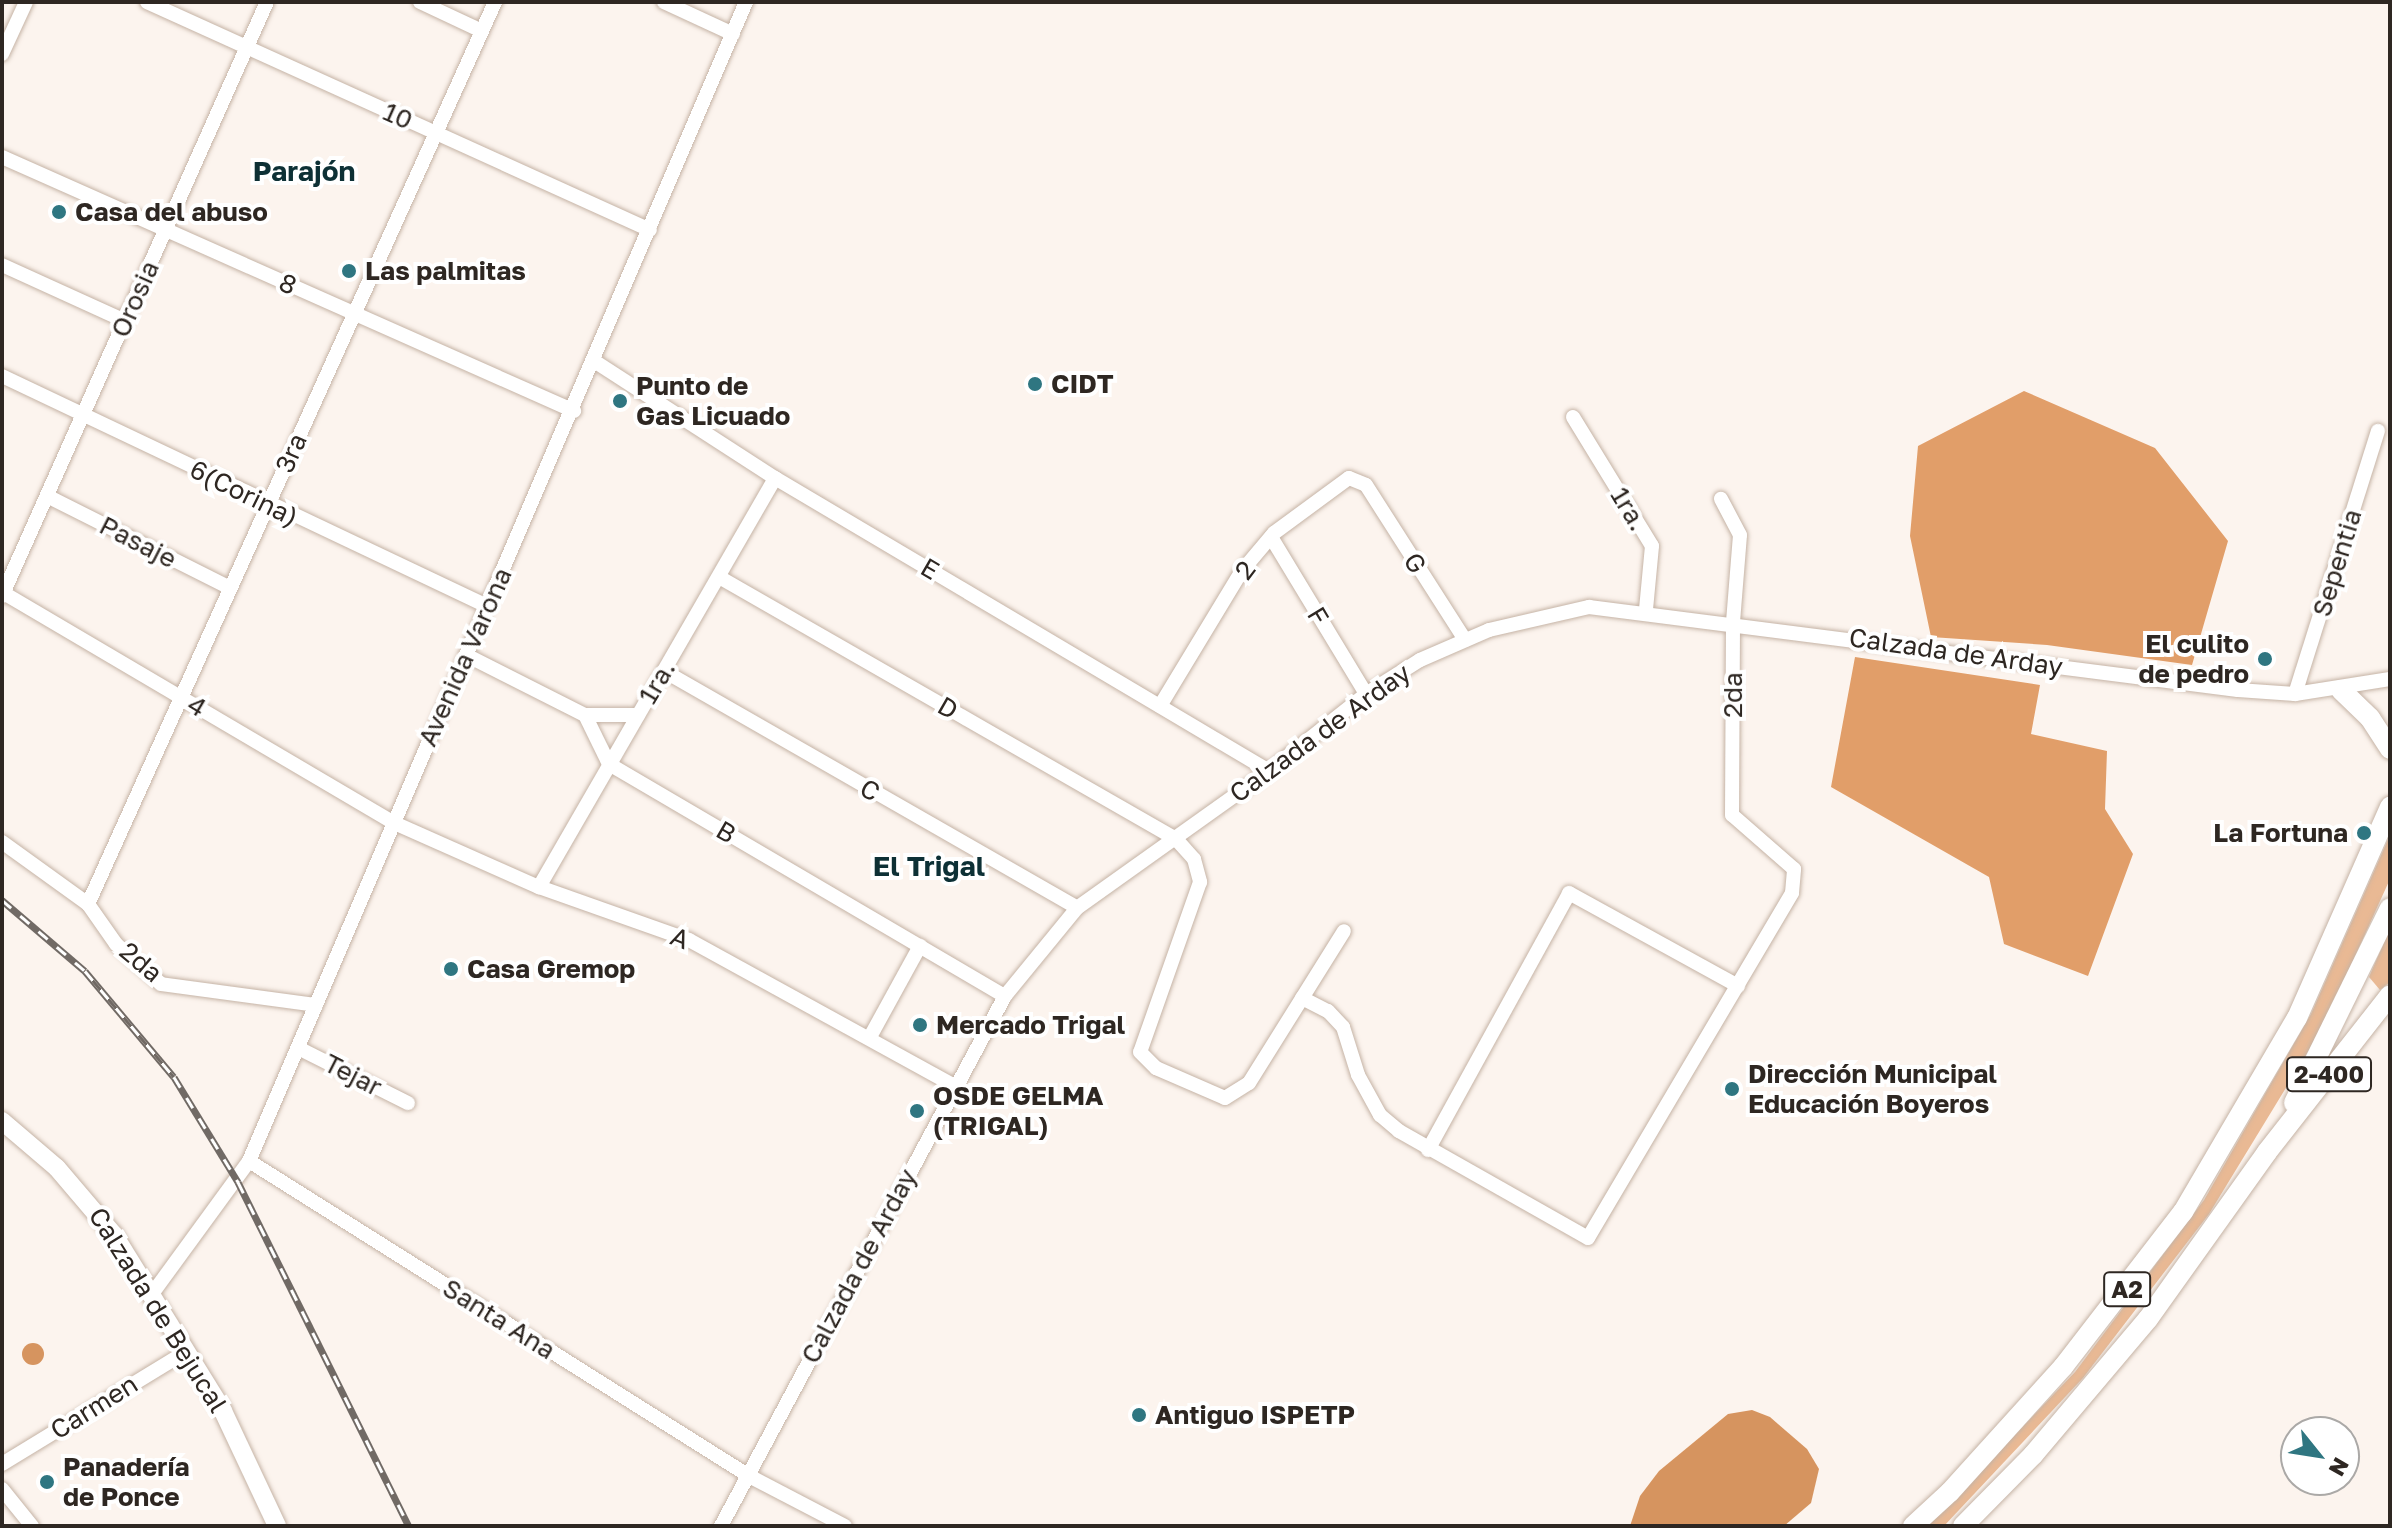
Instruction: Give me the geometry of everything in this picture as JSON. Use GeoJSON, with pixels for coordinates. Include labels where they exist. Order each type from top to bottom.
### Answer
{"type":"FeatureCollection","features":[{"type":"Feature","properties":{"kind":"highway"},"geometry":{"type":"LineString","coordinates":[[2341,690],[2370,718],[2390,749]]}},
{"type":"Feature","properties":{"kind":"highway","name":"A2"},"geometry":{"type":"LineString","coordinates":[[1913,1526],[1998,1440],[2122,1297],[2239,1125],[2297,1018],[2390,807]]}},
{"type":"Feature","properties":{"kind":"highway","name":"A2"},"geometry":{"type":"LineString","coordinates":[[1963,1526],[2033,1455],[2148,1319],[2267,1152],[2390,908]]}},
{"type":"Feature","properties":{"kind":"highway","name":"2-400"},"geometry":{"type":"LineString","coordinates":[[2267,1152],[2390,995]]}},
{"type":"Feature","properties":{"kind":"main road","name":"Calzada de Bejucal"},"geometry":{"type":"LineString","coordinates":[[2,1121],[89,1201],[187,1351],[255,1472],[277,1526]]}},
{"type":"Feature","properties":{"kind":"street"},"geometry":{"type":"LineString","coordinates":[[2,54],[26,2]]}},
{"type":"Feature","properties":{"kind":"street","name":"10"},"geometry":{"type":"LineString","coordinates":[[147,2],[650,230]]}},
{"type":"Feature","properties":{"kind":"street","name":"Orosia"},"geometry":{"type":"LineString","coordinates":[[3,593],[267,2]]}},
{"type":"Feature","properties":{"kind":"street"},"geometry":{"type":"LineString","coordinates":[[420,2],[482,31]]}},
{"type":"Feature","properties":{"kind":"street","name":"3ra"},"geometry":{"type":"LineString","coordinates":[[88,904],[495,2]]}},
{"type":"Feature","properties":{"kind":"street"},"geometry":{"type":"LineString","coordinates":[[664,2],[733,34]]}},
{"type":"Feature","properties":{"kind":"street","name":"Avenida Varona"},"geometry":{"type":"LineString","coordinates":[[152,1294],[249,1161],[392,822],[574,411],[746,2]]}},
{"type":"Feature","properties":{"kind":"street","name":"8"},"geometry":{"type":"LineString","coordinates":[[2,157],[574,411]]}},
{"type":"Feature","properties":{"kind":"street"},"geometry":{"type":"LineString","coordinates":[[2,265],[125,321]]}},
{"type":"Feature","properties":{"kind":"street","name":"E"},"geometry":{"type":"LineString","coordinates":[[594,361],[775,478],[1269,771]]}},
{"type":"Feature","properties":{"kind":"street","name":"6(Corina)"},"geometry":{"type":"LineString","coordinates":[[2,376],[268,505],[487,606]]}},
{"type":"Feature","properties":{"kind":"street","name":"1ra."},"geometry":{"type":"LineString","coordinates":[[1573,417],[1652,546],[1646,610]]}},
{"type":"Feature","properties":{"kind":"street","name":"Sepentia"},"geometry":{"type":"LineString","coordinates":[[2295,694],[2378,431]]}},
{"type":"Feature","properties":{"kind":"street","name":"1ra."},"geometry":{"type":"LineString","coordinates":[[539,887],[775,478]]}},
{"type":"Feature","properties":{"kind":"street","name":"2"},"geometry":{"type":"LineString","coordinates":[[1160,706],[1241,572],[1271,537],[1342,480],[1366,485]]}},
{"type":"Feature","properties":{"kind":"street","name":"G"},"geometry":{"type":"LineString","coordinates":[[1366,485],[1465,640]]}},
{"type":"Feature","properties":{"kind":"street","name":"Pasaje"},"geometry":{"type":"LineString","coordinates":[[47,496],[230,588]]}},
{"type":"Feature","properties":{"kind":"street","name":"2da"},"geometry":{"type":"LineString","coordinates":[[1721,499],[1740,535],[1733,622],[1732,815],[1794,869],[1792,893],[1738,986]]}},
{"type":"Feature","properties":{"kind":"street","name":"F"},"geometry":{"type":"LineString","coordinates":[[1271,537],[1366,694]]}},
{"type":"Feature","properties":{"kind":"street","name":"D"},"geometry":{"type":"LineString","coordinates":[[719,577],[1176,839]]}},
{"type":"Feature","properties":{"kind":"street","name":"4"},"geometry":{"type":"LineString","coordinates":[[3,593],[392,822]]}},
{"type":"Feature","properties":{"kind":"street","name":"Calzada de Arday"},"geometry":{"type":"LineString","coordinates":[[721,1526],[953,1085],[1005,996],[1077,908],[1269,771],[1366,694],[1465,640],[1589,607],[1646,610],[2295,694],[2341,690],[2390,679]]}},
{"type":"Feature","properties":{"kind":"street"},"geometry":{"type":"LineString","coordinates":[[466,655],[585,715],[638,715]]}},
{"type":"Feature","properties":{"kind":"street","name":"C"},"geometry":{"type":"LineString","coordinates":[[664,671],[1077,908]]}},
{"type":"Feature","properties":{"kind":"street"},"geometry":{"type":"LineString","coordinates":[[585,715],[609,764]]}},
{"type":"Feature","properties":{"kind":"street","name":"B"},"geometry":{"type":"LineString","coordinates":[[609,764],[1005,996]]}},
{"type":"Feature","properties":{"kind":"street","name":"A"},"geometry":{"type":"LineString","coordinates":[[392,822],[539,887],[689,940],[953,1085]]}},
{"type":"Feature","properties":{"kind":"street"},"geometry":{"type":"LineString","coordinates":[[1176,839],[1194,859],[1200,882],[1140,1052],[1156,1068],[1225,1098],[1249,1083],[1344,931]]}},
{"type":"Feature","properties":{"kind":"street","name":"2da"},"geometry":{"type":"LineString","coordinates":[[2,842],[88,904],[116,944],[161,984],[316,1005]]}},
{"type":"Feature","properties":{"kind":"street"},"geometry":{"type":"LineString","coordinates":[[1302,998],[1328,1011],[1343,1027],[1358,1075],[1380,1115],[1428,1150],[1588,1238],[1738,986],[1569,893],[1428,1150]]}},
{"type":"Feature","properties":{"kind":"street"},"geometry":{"type":"LineString","coordinates":[[870,1037],[920,946]]}},
{"type":"Feature","properties":{"kind":"street","name":"Tejar"},"geometry":{"type":"LineString","coordinates":[[298,1048],[408,1103]]}},
{"type":"Feature","properties":{"kind":"street","name":"Santa Ana"},"geometry":{"type":"LineString","coordinates":[[249,1161],[749,1476],[845,1526]]}},
{"type":"Feature","properties":{"kind":"street","name":"Carmen"},"geometry":{"type":"LineString","coordinates":[[2,1464],[187,1351]]}},
{"type":"Feature","properties":{"kind":"street"},"geometry":{"type":"LineString","coordinates":[[2,1489],[32,1526]]}},
{"type":"Feature","properties":{"kind":"shaded area"},"geometry":{"type":"Polygon","coordinates":[[[2024,391],[2155,448],[2228,541],[2192,665],[2047,645],[1931,637],[1910,536],[1918,446],[2024,391]]]}},
{"type":"Feature","properties":{"kind":"shaded area"},"geometry":{"type":"Polygon","coordinates":[[[1855,657],[2040,685],[2031,734],[2107,751],[2105,809],[2133,854],[2088,976],[2004,944],[1989,877],[1831,787],[1855,657]]]}},
{"type":"Feature","properties":{"kind":"shaded area"},"geometry":{"type":"Polygon","coordinates":[[[2390,835],[2390,879],[2323,1027],[2209,1214],[2083,1378],[1944,1526],[1928,1526],[2075,1372],[2204,1200],[2311,1014],[2390,835]]]}},
{"type":"Feature","properties":{"kind":"shaded area"},"geometry":{"type":"Polygon","coordinates":[[[2390,929],[2390,982],[2380,990],[2369,977],[2390,929]]]}},
{"type":"Feature","properties":{"kind":"shaded area"},"geometry":{"type":"Polygon","coordinates":[[[33,1343],[41,1346],[44,1354],[41,1362],[33,1365],[25,1362],[22,1354],[25,1346],[33,1343]]]}},
{"type":"Feature","properties":{"kind":"shaded area"},"geometry":{"type":"Polygon","coordinates":[[[1752,1410],[1770,1417],[1807,1449],[1819,1469],[1811,1503],[1784,1526],[1630,1526],[1640,1496],[1659,1471],[1728,1414],[1752,1410]]]}},
{"type":"Feature","properties":{"kind":"railway"},"geometry":{"type":"LineString","coordinates":[[2,900],[85,971],[174,1077],[238,1182],[409,1526]]}},
{"type":"Feature","properties":{"kind":"place","name":"Casa del abuso"},"geometry":{"type":"Point","coordinates":[59,212]}},
{"type":"Feature","properties":{"kind":"place","name":"Las palmitas"},"geometry":{"type":"Point","coordinates":[349,271]}},
{"type":"Feature","properties":{"kind":"place","name":"CIDT"},"geometry":{"type":"Point","coordinates":[1035,384]}},
{"type":"Feature","properties":{"kind":"place","name":"Punto de Gas Licuado"},"geometry":{"type":"Point","coordinates":[620,401]}},
{"type":"Feature","properties":{"kind":"place","name":"El culito de pedro"},"geometry":{"type":"Point","coordinates":[2265,659]}},
{"type":"Feature","properties":{"kind":"place","name":"La Fortuna"},"geometry":{"type":"Point","coordinates":[2364,833]}},
{"type":"Feature","properties":{"kind":"place","name":"Casa Gremop"},"geometry":{"type":"Point","coordinates":[451,969]}},
{"type":"Feature","properties":{"kind":"place","name":"Mercado Trigal"},"geometry":{"type":"Point","coordinates":[920,1025]}},
{"type":"Feature","properties":{"kind":"place","name":"Dirección Municipal Educación Boyeros"},"geometry":{"type":"Point","coordinates":[1732,1089]}},
{"type":"Feature","properties":{"kind":"place","name":"OSDE GELMA (TRIGAL)"},"geometry":{"type":"Point","coordinates":[917,1111]}},
{"type":"Feature","properties":{"kind":"place","name":"Antiguo ISPETP"},"geometry":{"type":"Point","coordinates":[1139,1415]}},
{"type":"Feature","properties":{"kind":"place","name":"Panadería de Ponce"},"geometry":{"type":"Point","coordinates":[47,1482]}},
{"type":"Feature","properties":{"kind":"district","name":"Parajón"},"geometry":{"type":"Point","coordinates":[304,171]}},
{"type":"Feature","properties":{"kind":"district","name":"El Trigal"},"geometry":{"type":"Point","coordinates":[929,866]}}]}
